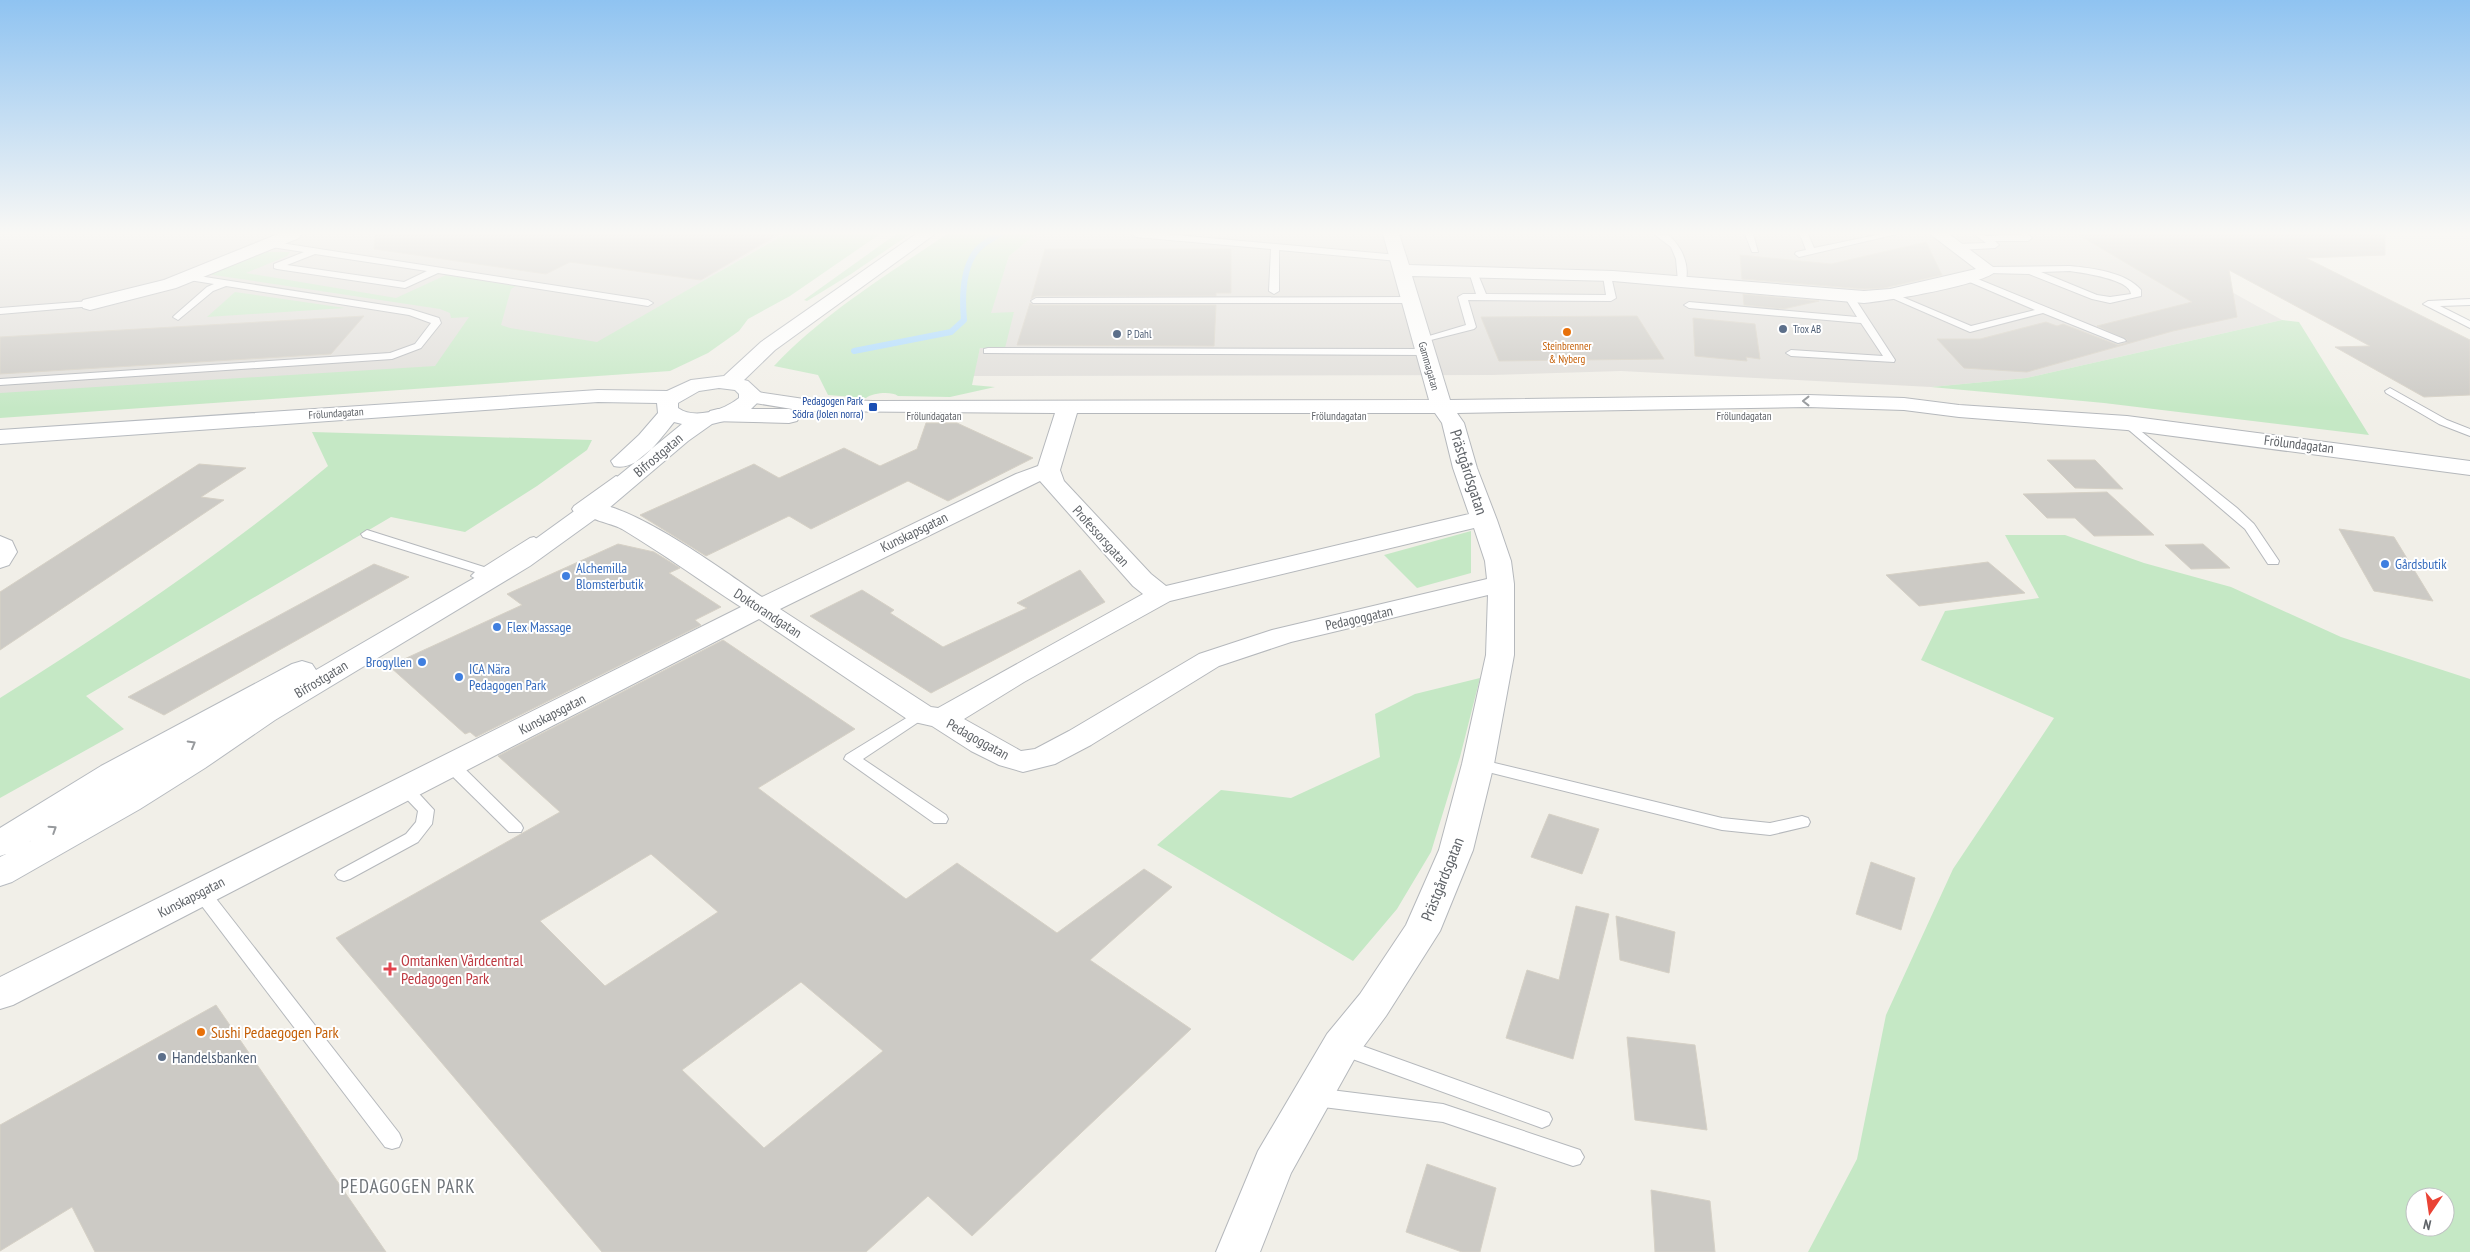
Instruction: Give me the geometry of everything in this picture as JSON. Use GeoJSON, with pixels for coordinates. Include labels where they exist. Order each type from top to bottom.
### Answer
{"type":"FeatureCollection","features":[{"type":"Feature","properties":{"kind":"street"},"geometry":{"type":"LineString","coordinates":[[90,304],[138,292]]}},
{"type":"Feature","properties":{"kind":"street"},"geometry":{"type":"LineString","coordinates":[[729,383],[768,346],[844,292]]}},
{"type":"Feature","properties":{"kind":"street","name":"Gammagatan"},"geometry":{"type":"LineString","coordinates":[[1409,292],[1445,411]]}},
{"type":"Feature","properties":{"kind":"street"},"geometry":{"type":"LineString","coordinates":[[1809,292],[1849,296],[1890,295],[1902,292]]}},
{"type":"Feature","properties":{"kind":"street"},"geometry":{"type":"LineString","coordinates":[[729,383],[746,388],[750,397]]}},
{"type":"Feature","properties":{"kind":"street","name":"Bifrostgatan"},"geometry":{"type":"LineString","coordinates":[[0,873],[129,801],[194,761],[264,713],[487,572],[647,440],[671,405],[697,385],[729,383]]}},
{"type":"Feature","properties":{"kind":"street","name":"Frölundagatan"},"geometry":{"type":"LineString","coordinates":[[0,437],[598,396],[671,405]]}},
{"type":"Feature","properties":{"kind":"street","name":"Bifrostgatan"},"geometry":{"type":"LineString","coordinates":[[0,844],[112,774],[327,656],[562,533],[686,432],[712,417],[740,408],[750,397]]}},
{"type":"Feature","properties":{"kind":"street","name":"Frölundagatan"},"geometry":{"type":"LineString","coordinates":[[750,397],[804,405],[1066,412]]}},
{"type":"Feature","properties":{"kind":"street","name":"Bifrostgatan"},"geometry":{"type":"LineString","coordinates":[[671,405],[685,418],[712,417]]}},
{"type":"Feature","properties":{"kind":"street","name":"Frölundagatan"},"geometry":{"type":"LineString","coordinates":[[712,417],[1066,412],[1445,411],[1908,417],[1959,411],[2127,424],[2470,468]]}},
{"type":"Feature","properties":{"kind":"street","name":"Prästgårdsgatan"},"geometry":{"type":"LineString","coordinates":[[1238,1252],[1273,1165],[1341,1046],[1373,1005],[1422,930],[1456,850],[1478,764],[1500,655],[1501,584],[1498,561],[1485,520],[1445,411]]}},
{"type":"Feature","properties":{"kind":"street"},"geometry":{"type":"LineString","coordinates":[[1048,470],[1066,412]]}},
{"type":"Feature","properties":{"kind":"street","name":"Professorsgatan"},"geometry":{"type":"LineString","coordinates":[[1048,470],[1053,483],[1142,580],[1161,595]]}},
{"type":"Feature","properties":{"kind":"street","name":"Kunskapsgatan"},"geometry":{"type":"LineString","coordinates":[[0,994],[760,608],[1024,479],[1048,470]]}},
{"type":"Feature","properties":{"kind":"street","name":"Doktorandgatan"},"geometry":{"type":"LineString","coordinates":[[593,509],[626,521],[650,535],[760,608],[932,716]]}},
{"type":"Feature","properties":{"kind":"street","name":"Pedagoggatan"},"geometry":{"type":"LineString","coordinates":[[932,716],[1014,676],[1161,595],[1464,522],[1485,520]]}},
{"type":"Feature","properties":{"kind":"street"},"geometry":{"type":"LineString","coordinates":[[0,544],[5,551],[4,556],[0,560]]}},
{"type":"Feature","properties":{"kind":"street","name":"Pedagoggatan"},"geometry":{"type":"LineString","coordinates":[[932,716],[982,744],[1010,758],[1023,762],[1044,757],[1080,738],[1209,660],[1282,636],[1501,584]]}},
{"type":"Feature","properties":{"kind":"lane"},"geometry":{"type":"LineString","coordinates":[[178,317],[206,292]]}},
{"type":"Feature","properties":{"kind":"lane"},"geometry":{"type":"LineString","coordinates":[[0,382],[392,356],[418,346],[436,323],[436,320],[428,316],[410,312],[285,292]]}},
{"type":"Feature","properties":{"kind":"lane"},"geometry":{"type":"LineString","coordinates":[[580,292],[648,303]]}},
{"type":"Feature","properties":{"kind":"lane"},"geometry":{"type":"LineString","coordinates":[[1480,292],[1482,297]]}},
{"type":"Feature","properties":{"kind":"lane"},"geometry":{"type":"LineString","coordinates":[[988,351],[1424,347],[1471,327],[1463,296],[1611,298],[1610,292]]}},
{"type":"Feature","properties":{"kind":"lane"},"geometry":{"type":"LineString","coordinates":[[2002,292],[2121,341]]}},
{"type":"Feature","properties":{"kind":"lane"},"geometry":{"type":"LineString","coordinates":[[2082,292],[2095,298],[2110,300],[2136,296],[2136,292]]}},
{"type":"Feature","properties":{"kind":"lane"},"geometry":{"type":"LineString","coordinates":[[1890,295],[1970,329],[2044,310]]}},
{"type":"Feature","properties":{"kind":"lane"},"geometry":{"type":"LineString","coordinates":[[1791,353],[1890,360],[1849,296]]}},
{"type":"Feature","properties":{"kind":"lane"},"geometry":{"type":"LineString","coordinates":[[1036,301],[1411,300]]}},
{"type":"Feature","properties":{"kind":"lane"},"geometry":{"type":"LineString","coordinates":[[2470,302],[2428,304],[2470,325]]}},
{"type":"Feature","properties":{"kind":"lane"},"geometry":{"type":"LineString","coordinates":[[0,311],[90,304]]}},
{"type":"Feature","properties":{"kind":"lane"},"geometry":{"type":"LineString","coordinates":[[1689,305],[1864,320]]}},
{"type":"Feature","properties":{"kind":"lane"},"geometry":{"type":"LineString","coordinates":[[2390,391],[2436,418],[2470,433]]}},
{"type":"Feature","properties":{"kind":"lane"},"geometry":{"type":"LineString","coordinates":[[2127,424],[2233,511],[2250,527],[2273,561]]}},
{"type":"Feature","properties":{"kind":"lane"},"geometry":{"type":"LineString","coordinates":[[0,868],[50,831],[135,777],[487,572],[542,536],[612,482],[641,468]]}},
{"type":"Feature","properties":{"kind":"lane"},"geometry":{"type":"LineString","coordinates":[[367,534],[487,572]]}},
{"type":"Feature","properties":{"kind":"lane"},"geometry":{"type":"LineString","coordinates":[[932,716],[852,759],[940,819]]}},
{"type":"Feature","properties":{"kind":"lane"},"geometry":{"type":"LineString","coordinates":[[1478,764],[1722,824],[1770,829],[1802,822]]}},
{"type":"Feature","properties":{"kind":"lane"},"geometry":{"type":"LineString","coordinates":[[452,766],[515,828]]}},
{"type":"Feature","properties":{"kind":"lane"},"geometry":{"type":"LineString","coordinates":[[344,875],[412,838],[424,824],[426,810],[405,789]]}},
{"type":"Feature","properties":{"kind":"lane"},"geometry":{"type":"LineString","coordinates":[[201,892],[392,1140]]}},
{"type":"Feature","properties":{"kind":"lane"},"geometry":{"type":"LineString","coordinates":[[1341,1046],[1542,1119]]}},
{"type":"Feature","properties":{"kind":"lane"},"geometry":{"type":"LineString","coordinates":[[1313,1096],[1443,1113],[1573,1157]]}},
{"type":"Feature","properties":{"kind":"shaded area"},"geometry":{"type":"Polygon","coordinates":[[[0,292],[693,292],[600,371],[0,414],[0,292]]]}},
{"type":"Feature","properties":{"kind":"shaded area"},"geometry":{"type":"Polygon","coordinates":[[[997,292],[2233,292],[2282,320],[2026,378],[1931,387],[1621,371],[1492,375],[973,376],[980,348],[1014,313],[990,313],[997,292]]]}},
{"type":"Feature","properties":{"kind":"green space"},"geometry":{"type":"Polygon","coordinates":[[[235,292],[345,308],[207,317],[235,292]]]}},
{"type":"Feature","properties":{"kind":"green space"},"geometry":{"type":"Polygon","coordinates":[[[330,292],[363,292],[396,298],[408,292],[510,292],[501,325],[597,342],[683,292],[795,292],[748,319],[739,331],[708,353],[670,371],[0,418],[0,393],[435,366],[469,317],[451,318],[450,313],[440,309],[330,292]]]}},
{"type":"Feature","properties":{"kind":"green space"},"geometry":{"type":"Polygon","coordinates":[[[815,292],[821,292],[807,301],[804,300],[815,292]]]}},
{"type":"Feature","properties":{"kind":"green space"},"geometry":{"type":"Polygon","coordinates":[[[862,292],[997,292],[991,313],[1014,312],[1005,348],[980,348],[972,385],[995,387],[950,397],[898,396],[882,393],[866,398],[828,395],[818,375],[774,366],[793,347],[862,292]]]}},
{"type":"Feature","properties":{"kind":"green space"},"geometry":{"type":"Polygon","coordinates":[[[2282,320],[2299,322],[2369,435],[2104,403],[1931,387],[2026,378],[2282,320]]]}},
{"type":"Feature","properties":{"kind":"green space"},"geometry":{"type":"Polygon","coordinates":[[[312,432],[592,440],[587,450],[537,486],[465,532],[391,517],[86,696],[124,729],[0,798],[0,698],[85,644],[209,559],[328,466],[312,432]]]}},
{"type":"Feature","properties":{"kind":"green space"},"geometry":{"type":"Polygon","coordinates":[[[1471,531],[1471,573],[1417,588],[1384,555],[1471,531]]]}},
{"type":"Feature","properties":{"kind":"green space"},"geometry":{"type":"Polygon","coordinates":[[[2005,535],[2065,535],[2144,563],[2231,587],[2341,637],[2470,679],[2470,1252],[1808,1252],[1857,1159],[1886,1015],[1953,869],[2054,718],[1921,660],[1945,611],[2039,598],[2005,535]]]}},
{"type":"Feature","properties":{"kind":"green space"},"geometry":{"type":"Polygon","coordinates":[[[1480,678],[1460,757],[1431,852],[1397,909],[1353,961],[1157,845],[1221,790],[1291,798],[1380,757],[1375,714],[1415,694],[1480,678]]]}},
{"type":"Feature","properties":{"kind":"building"},"geometry":{"type":"Polygon","coordinates":[[[1033,292],[1231,292],[1216,293],[1216,296],[1036,296],[1031,299],[1033,292]]]}},
{"type":"Feature","properties":{"kind":"building"},"geometry":{"type":"Polygon","coordinates":[[[2176,292],[2233,292],[2237,317],[2173,331],[2027,372],[1964,368],[1937,339],[1980,339],[2046,322],[2057,326],[2063,324],[2118,345],[2126,343],[2127,340],[2097,326],[2192,302],[2176,292]]]}},
{"type":"Feature","properties":{"kind":"building"},"geometry":{"type":"Polygon","coordinates":[[[2271,292],[2375,292],[2470,340],[2470,395],[2424,397],[2335,347],[2370,346],[2271,292]]]}},
{"type":"Feature","properties":{"kind":"building"},"geometry":{"type":"Polygon","coordinates":[[[1743,294],[1819,301],[1783,309],[1744,305],[1743,294]]]}},
{"type":"Feature","properties":{"kind":"building"},"geometry":{"type":"Polygon","coordinates":[[[1030,303],[1033,305],[1216,305],[1214,346],[1017,345],[1030,303]]]}},
{"type":"Feature","properties":{"kind":"building"},"geometry":{"type":"Polygon","coordinates":[[[364,316],[331,354],[0,374],[0,337],[364,316]]]}},
{"type":"Feature","properties":{"kind":"building","name":"Steinbrenner & Nyberg"},"geometry":{"type":"Polygon","coordinates":[[[1637,316],[1664,359],[1499,361],[1481,317],[1637,316]]]}},
{"type":"Feature","properties":{"kind":"building"},"geometry":{"type":"Polygon","coordinates":[[[1693,318],[1755,324],[1760,359],[1746,357],[1747,361],[1695,356],[1693,318]]]}},
{"type":"Feature","properties":{"kind":"building"},"geometry":{"type":"Polygon","coordinates":[[[926,423],[957,423],[1033,458],[948,501],[908,481],[811,529],[789,516],[706,556],[640,515],[754,464],[779,478],[844,448],[880,466],[917,449],[926,423]]]}},
{"type":"Feature","properties":{"kind":"building"},"geometry":{"type":"Polygon","coordinates":[[[2047,460],[2095,460],[2123,489],[2075,488],[2047,460]]]}},
{"type":"Feature","properties":{"kind":"building"},"geometry":{"type":"Polygon","coordinates":[[[199,464],[246,468],[201,497],[224,500],[0,650],[0,592],[199,464]]]}},
{"type":"Feature","properties":{"kind":"building"},"geometry":{"type":"Polygon","coordinates":[[[2107,492],[2154,535],[2094,536],[2075,518],[2047,518],[2023,494],[2107,492]]]}},
{"type":"Feature","properties":{"kind":"building","name":"Gårdsbutik"},"geometry":{"type":"Polygon","coordinates":[[[2339,529],[2394,537],[2433,601],[2374,591],[2339,529]]]}},
{"type":"Feature","properties":{"kind":"building"},"geometry":{"type":"Polygon","coordinates":[[[618,544],[654,552],[680,568],[669,573],[721,607],[695,620],[701,625],[476,737],[470,732],[465,734],[389,666],[522,605],[507,594],[618,544]]]}},
{"type":"Feature","properties":{"kind":"building"},"geometry":{"type":"Polygon","coordinates":[[[2203,544],[2230,568],[2191,569],[2165,545],[2203,544]]]}},
{"type":"Feature","properties":{"kind":"building"},"geometry":{"type":"Polygon","coordinates":[[[1988,562],[2025,593],[1919,606],[1886,575],[1988,562]]]}},
{"type":"Feature","properties":{"kind":"building"},"geometry":{"type":"Polygon","coordinates":[[[374,564],[409,577],[164,715],[128,697],[374,564]]]}},
{"type":"Feature","properties":{"kind":"building"},"geometry":{"type":"Polygon","coordinates":[[[1080,570],[1105,602],[931,693],[810,616],[862,590],[894,610],[890,613],[943,647],[1027,608],[1017,603],[1080,570]]]}},
{"type":"Feature","properties":{"kind":"building"},"geometry":{"type":"Polygon","coordinates":[[[723,640],[855,729],[758,788],[906,899],[957,863],[1057,933],[1144,869],[1172,887],[1090,960],[1191,1029],[972,1236],[928,1196],[866,1252],[602,1252],[336,938],[560,812],[498,756],[723,640]],[[651,854],[540,921],[605,986],[718,912],[651,854]],[[801,982],[682,1070],[764,1148],[883,1051],[801,982]]]}},
{"type":"Feature","properties":{"kind":"building"},"geometry":{"type":"Polygon","coordinates":[[[1549,814],[1599,829],[1582,874],[1531,857],[1549,814]]]}},
{"type":"Feature","properties":{"kind":"building"},"geometry":{"type":"Polygon","coordinates":[[[1871,862],[1915,878],[1901,930],[1856,914],[1871,862]]]}},
{"type":"Feature","properties":{"kind":"building"},"geometry":{"type":"Polygon","coordinates":[[[1576,906],[1609,914],[1573,1059],[1506,1038],[1527,970],[1559,980],[1576,906]]]}},
{"type":"Feature","properties":{"kind":"building"},"geometry":{"type":"Polygon","coordinates":[[[1616,916],[1675,932],[1669,973],[1620,960],[1616,916]]]}},
{"type":"Feature","properties":{"kind":"building"},"geometry":{"type":"Polygon","coordinates":[[[216,1005],[386,1252],[95,1252],[72,1207],[0,1251],[0,1125],[216,1005]]]}},
{"type":"Feature","properties":{"kind":"building"},"geometry":{"type":"Polygon","coordinates":[[[1627,1037],[1695,1045],[1707,1130],[1635,1120],[1627,1037]]]}},
{"type":"Feature","properties":{"kind":"building"},"geometry":{"type":"Polygon","coordinates":[[[1427,1164],[1496,1188],[1480,1252],[1462,1252],[1406,1232],[1427,1164]]]}},
{"type":"Feature","properties":{"kind":"building"},"geometry":{"type":"Polygon","coordinates":[[[1651,1190],[1710,1201],[1715,1252],[1655,1252],[1651,1190]]]}},
{"type":"Feature","properties":{"kind":"waterway"},"geometry":{"type":"LineString","coordinates":[[854,351],[951,332],[964,320],[964,292]]}},
{"type":"Feature","properties":{"kind":"place","name":"Trox AB"},"geometry":{"type":"Point","coordinates":[1783,329]}},
{"type":"Feature","properties":{"kind":"place","name":"Steinbrenner & Nyberg"},"geometry":{"type":"Point","coordinates":[1567,332]}},
{"type":"Feature","properties":{"kind":"place","name":"P Dahl"},"geometry":{"type":"Point","coordinates":[1117,334]}},
{"type":"Feature","properties":{"kind":"place","name":"Pedagogen Park Södra (Jolen norra)"},"geometry":{"type":"Point","coordinates":[873,407]}},
{"type":"Feature","properties":{"kind":"place","name":"Gårdsbutik"},"geometry":{"type":"Point","coordinates":[2385,564]}},
{"type":"Feature","properties":{"kind":"place","name":"Alchemilla Blomsterbutik"},"geometry":{"type":"Point","coordinates":[566,576]}},
{"type":"Feature","properties":{"kind":"place","name":"Flex Massage"},"geometry":{"type":"Point","coordinates":[497,627]}},
{"type":"Feature","properties":{"kind":"place","name":"Brogyllen"},"geometry":{"type":"Point","coordinates":[422,662]}},
{"type":"Feature","properties":{"kind":"place","name":"ICA Nära Pedagogen Park"},"geometry":{"type":"Point","coordinates":[459,677]}},
{"type":"Feature","properties":{"kind":"place","name":"Omtanken Vårdcentral Pedagogen Park"},"geometry":{"type":"Point","coordinates":[390,969]}},
{"type":"Feature","properties":{"kind":"place","name":"Sushi Pedaegogen Park"},"geometry":{"type":"Point","coordinates":[201,1032]}},
{"type":"Feature","properties":{"kind":"place","name":"Handelsbanken"},"geometry":{"type":"Point","coordinates":[162,1057]}},
{"type":"Feature","properties":{"kind":"district","name":"PEDAGOGEN PARK"},"geometry":{"type":"Point","coordinates":[408,1186]}}]}
